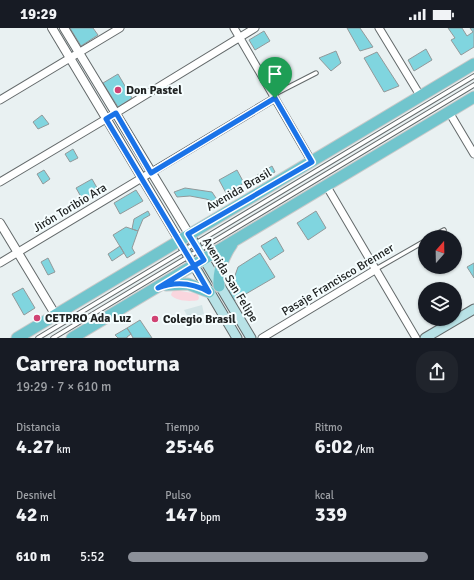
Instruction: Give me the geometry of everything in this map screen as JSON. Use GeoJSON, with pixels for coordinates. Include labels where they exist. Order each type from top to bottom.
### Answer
{"type":"FeatureCollection","features":[{"type":"Feature","properties":{"kind":"main road","name":"Avenida Brasil"},"geometry":{"type":"LineString","coordinates":[[17,338],[55,314],[184,249],[312,162],[474,64]]}},
{"type":"Feature","properties":{"kind":"main road","name":"Avenida Brasil"},"geometry":{"type":"LineString","coordinates":[[68,335],[88,328],[158,288],[235,240],[474,97]]}},
{"type":"Feature","properties":{"kind":"main road"},"geometry":{"type":"LineString","coordinates":[[219,286],[222,261],[235,240]]}},
{"type":"Feature","properties":{"kind":"main road","name":"Avenida San Felipe"},"geometry":{"type":"LineString","coordinates":[[193,243],[250,338]]}},
{"type":"Feature","properties":{"kind":"main road","name":"Avenida San Felipe"},"geometry":{"type":"LineString","coordinates":[[184,249],[237,338]]}},
{"type":"Feature","properties":{"kind":"main road"},"geometry":{"type":"LineString","coordinates":[[158,288],[169,284],[184,284],[197,286],[209,292]]}},
{"type":"Feature","properties":{"kind":"main road"},"geometry":{"type":"LineString","coordinates":[[425,338],[474,309]]}},
{"type":"Feature","properties":{"kind":"street"},"geometry":{"type":"LineString","coordinates":[[52,28],[184,249]]}},
{"type":"Feature","properties":{"kind":"street"},"geometry":{"type":"LineString","coordinates":[[64,28],[193,243]]}},
{"type":"Feature","properties":{"kind":"street"},"geometry":{"type":"LineString","coordinates":[[0,100],[120,28]]}},
{"type":"Feature","properties":{"kind":"street"},"geometry":{"type":"LineString","coordinates":[[234,28],[312,162]]}},
{"type":"Feature","properties":{"kind":"street"},"geometry":{"type":"LineString","coordinates":[[0,182],[255,28]]}},
{"type":"Feature","properties":{"kind":"street"},"geometry":{"type":"LineString","coordinates":[[379,28],[421,97]]}},
{"type":"Feature","properties":{"kind":"street","name":"Jirón Toribio Ara"},"geometry":{"type":"LineString","coordinates":[[0,263],[151,173],[274,96]]}},
{"type":"Feature","properties":{"kind":"street"},"geometry":{"type":"LineString","coordinates":[[449,112],[474,154]]}},
{"type":"Feature","properties":{"kind":"street"},"geometry":{"type":"LineString","coordinates":[[326,185],[416,338]]}},
{"type":"Feature","properties":{"kind":"street"},"geometry":{"type":"LineString","coordinates":[[0,223],[55,314]]}},
{"type":"Feature","properties":{"kind":"street","name":"Pasaje Francisco Brenner"},"geometry":{"type":"LineString","coordinates":[[262,338],[375,270]]}},
{"type":"Feature","properties":{"kind":"lane"},"geometry":{"type":"LineString","coordinates":[[274,96],[316,73]]}},
{"type":"Feature","properties":{"kind":"lane","name":"Avenida Brasil"},"geometry":{"type":"LineString","coordinates":[[38,338],[193,243],[474,76]]}},
{"type":"Feature","properties":{"kind":"lane","name":"Avenida Brasil"},"geometry":{"type":"LineString","coordinates":[[193,243],[474,85]]}},
{"type":"Feature","properties":{"kind":"lane","name":"Pasaje Francisco Brenner"},"geometry":{"type":"LineString","coordinates":[[375,270],[418,244]]}},
{"type":"Feature","properties":{"kind":"lane","name":"Avenida Brasil"},"geometry":{"type":"LineString","coordinates":[[53,338],[68,335],[184,249]]}},
{"type":"Feature","properties":{"kind":"shaded area"},"geometry":{"type":"Polygon","coordinates":[[[175,290],[198,294],[199,298],[195,301],[180,300],[171,295],[175,290]]]}},
{"type":"Feature","properties":{"kind":"shaded area"},"geometry":{"type":"Polygon","coordinates":[[[202,305],[204,314],[189,319],[184,310],[202,305]]]}},
{"type":"Feature","properties":{"kind":"building"},"geometry":{"type":"Polygon","coordinates":[[[70,28],[93,28],[98,35],[81,46],[70,28]]]}},
{"type":"Feature","properties":{"kind":"building"},"geometry":{"type":"Polygon","coordinates":[[[347,28],[360,28],[373,47],[360,51],[347,28]]]}},
{"type":"Feature","properties":{"kind":"building"},"geometry":{"type":"Polygon","coordinates":[[[448,28],[462,28],[467,36],[473,32],[470,28],[474,28],[474,47],[461,55],[451,40],[455,38],[448,28]]]}},
{"type":"Feature","properties":{"kind":"building"},"geometry":{"type":"Polygon","coordinates":[[[264,31],[270,41],[255,50],[249,40],[264,31]]]}},
{"type":"Feature","properties":{"kind":"building"},"geometry":{"type":"Polygon","coordinates":[[[426,49],[432,60],[414,71],[408,60],[426,49]]]}},
{"type":"Feature","properties":{"kind":"building"},"geometry":{"type":"Polygon","coordinates":[[[336,51],[341,63],[331,71],[319,58],[336,51]]]}},
{"type":"Feature","properties":{"kind":"building"},"geometry":{"type":"Polygon","coordinates":[[[377,52],[399,86],[384,92],[364,58],[377,52]]]}},
{"type":"Feature","properties":{"kind":"building","name":"Don Pastel"},"geometry":{"type":"Polygon","coordinates":[[[118,74],[132,98],[118,107],[103,83],[118,74]]]}},
{"type":"Feature","properties":{"kind":"building"},"geometry":{"type":"Polygon","coordinates":[[[42,115],[49,124],[38,129],[33,122],[42,115]]]}},
{"type":"Feature","properties":{"kind":"building"},"geometry":{"type":"Polygon","coordinates":[[[73,149],[78,158],[70,162],[65,154],[73,149]]]}},
{"type":"Feature","properties":{"kind":"building"},"geometry":{"type":"Polygon","coordinates":[[[272,166],[275,172],[254,184],[251,179],[272,166]]]}},
{"type":"Feature","properties":{"kind":"building"},"geometry":{"type":"Polygon","coordinates":[[[44,170],[50,179],[43,184],[37,174],[44,170]]]}},
{"type":"Feature","properties":{"kind":"building"},"geometry":{"type":"Polygon","coordinates":[[[237,170],[244,183],[226,193],[219,180],[237,170]]]}},
{"type":"Feature","properties":{"kind":"building"},"geometry":{"type":"Polygon","coordinates":[[[92,179],[100,193],[84,202],[76,188],[92,179]]]}},
{"type":"Feature","properties":{"kind":"building"},"geometry":{"type":"Polygon","coordinates":[[[185,188],[212,192],[220,204],[206,199],[190,196],[177,197],[174,192],[185,188]]]}},
{"type":"Feature","properties":{"kind":"building"},"geometry":{"type":"Polygon","coordinates":[[[136,190],[143,201],[120,214],[114,203],[136,190]]]}},
{"type":"Feature","properties":{"kind":"building"},"geometry":{"type":"Polygon","coordinates":[[[148,211],[150,215],[143,219],[138,231],[132,229],[134,219],[148,211]]]}},
{"type":"Feature","properties":{"kind":"building"},"geometry":{"type":"Polygon","coordinates":[[[316,211],[326,228],[308,240],[297,223],[316,211]]]}},
{"type":"Feature","properties":{"kind":"building"},"geometry":{"type":"Polygon","coordinates":[[[126,227],[138,231],[132,248],[135,253],[127,258],[113,235],[126,227]]]}},
{"type":"Feature","properties":{"kind":"building"},"geometry":{"type":"Polygon","coordinates":[[[276,237],[284,251],[270,260],[261,246],[276,237]]]}},
{"type":"Feature","properties":{"kind":"building"},"geometry":{"type":"Polygon","coordinates":[[[120,246],[124,253],[112,261],[108,254],[120,246]]]}},
{"type":"Feature","properties":{"kind":"building"},"geometry":{"type":"Polygon","coordinates":[[[260,253],[275,277],[232,302],[228,295],[238,267],[260,253]]]}},
{"type":"Feature","properties":{"kind":"building"},"geometry":{"type":"Polygon","coordinates":[[[48,258],[55,272],[48,275],[41,262],[48,258]]]}},
{"type":"Feature","properties":{"kind":"building"},"geometry":{"type":"Polygon","coordinates":[[[474,263],[474,278],[467,267],[474,263]]]}},
{"type":"Feature","properties":{"kind":"building"},"geometry":{"type":"Polygon","coordinates":[[[23,288],[35,308],[24,315],[12,294],[23,288]]]}},
{"type":"Feature","properties":{"kind":"building"},"geometry":{"type":"Polygon","coordinates":[[[140,320],[152,338],[133,338],[127,328],[140,320]]]}},
{"type":"Feature","properties":{"kind":"building"},"geometry":{"type":"Polygon","coordinates":[[[127,328],[131,334],[127,338],[118,338],[115,335],[127,328]]]}},
{"type":"Feature","properties":{"kind":"place","name":"Don Pastel"},"geometry":{"type":"Point","coordinates":[118,90]}},
{"type":"Feature","properties":{"kind":"place","name":"CETPRO Ada Luz"},"geometry":{"type":"Point","coordinates":[37,318]}},
{"type":"Feature","properties":{"kind":"place","name":"Colegio Brasil"},"geometry":{"type":"Point","coordinates":[155,319]}},
{"type":"Feature","properties":{"kind":"route"},"geometry":{"type":"LineString","coordinates":[[275,98],[151,173],[116,113],[106,119],[194,266],[158,288],[169,284],[184,284],[197,286],[209,292],[194,266],[204,260],[188,234],[312,162],[275,98]]}}]}
